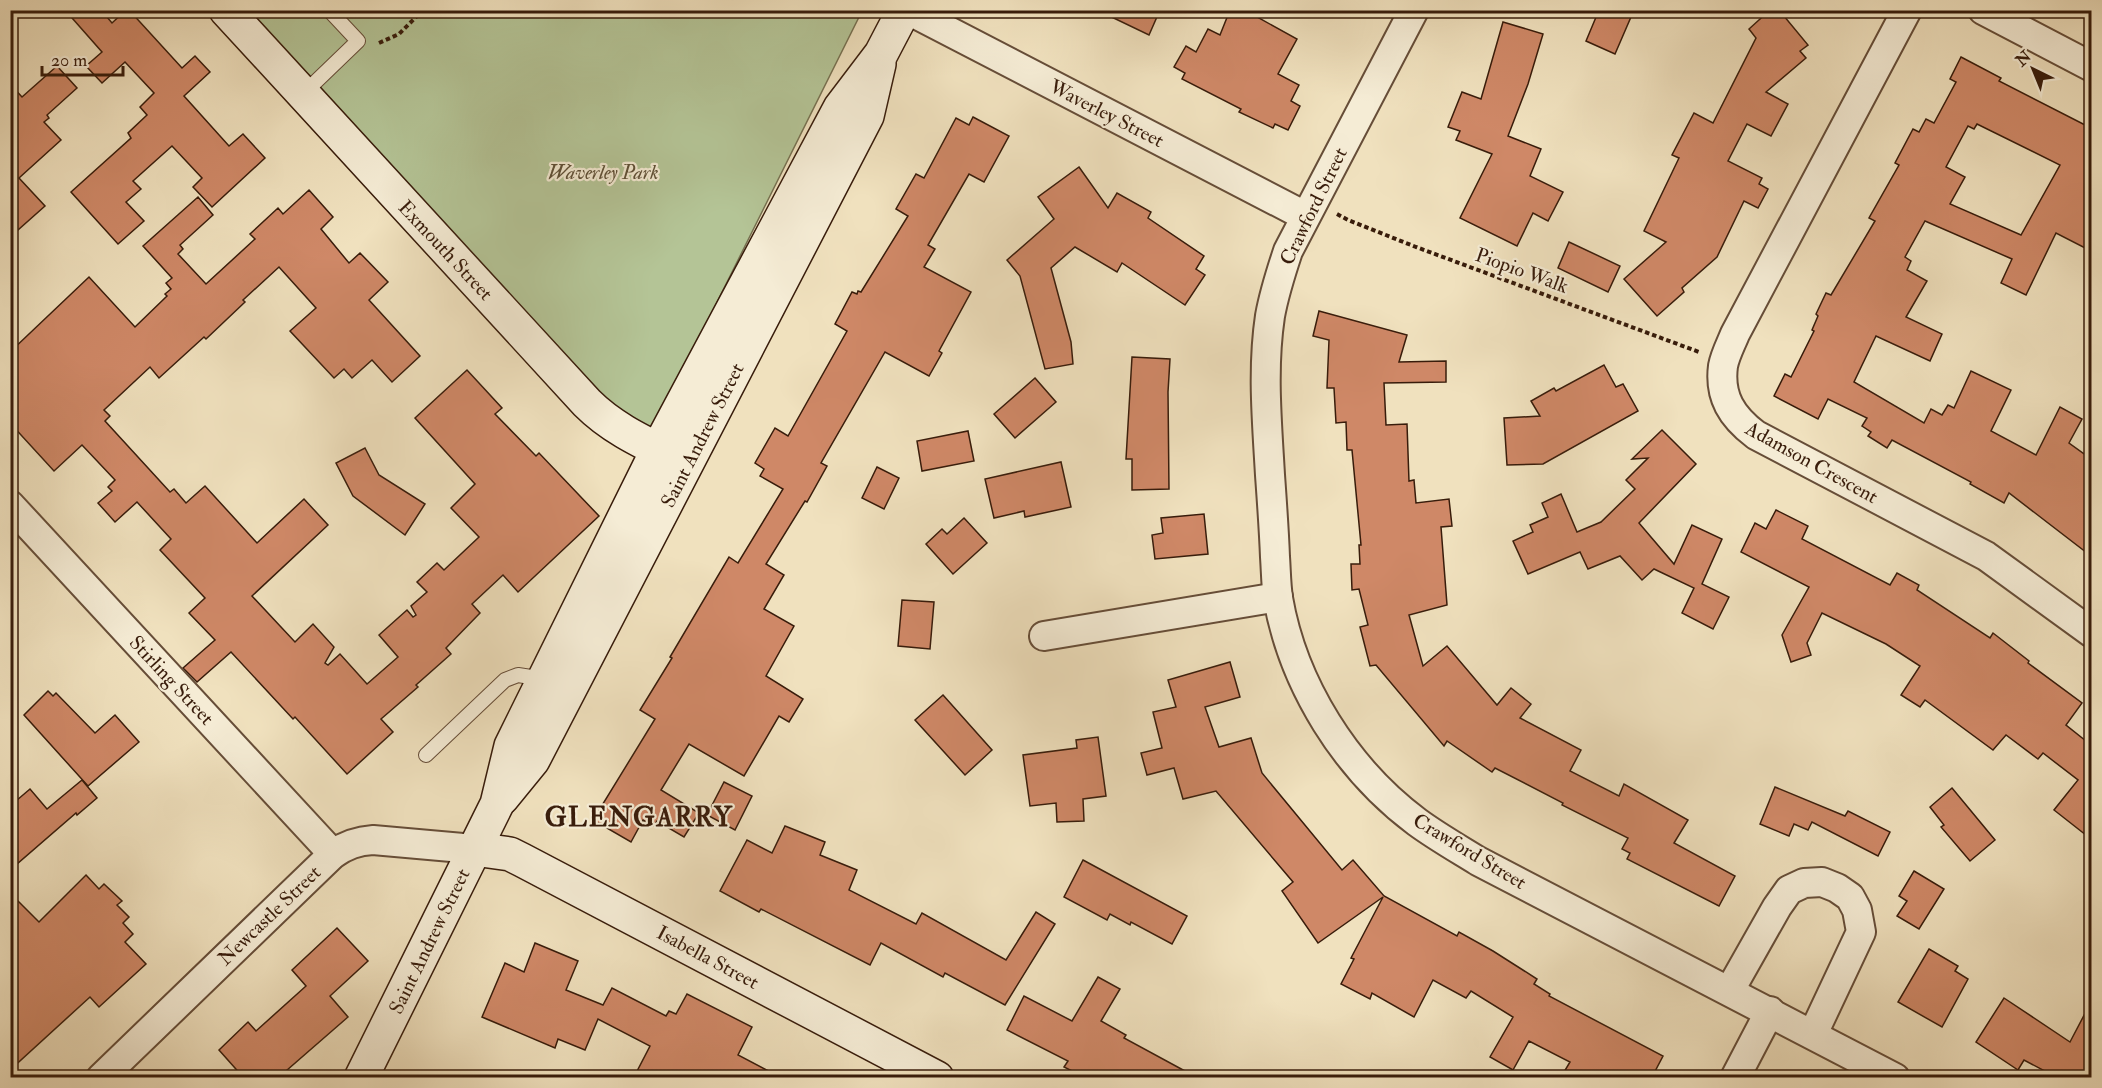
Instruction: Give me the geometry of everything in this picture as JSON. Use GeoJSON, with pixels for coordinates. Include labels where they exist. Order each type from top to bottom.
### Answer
{"type":"FeatureCollection","features":[{"type":"Feature","properties":{"kind":"street","name":"Exmouth Street"},"geometry":{"type":"LineString","coordinates":[[226,10],[587,404],[612,424],[687,464]]}},
{"type":"Feature","properties":{"kind":"street","name":"Saint Andrew Street"},"geometry":{"type":"LineString","coordinates":[[497,804],[511,746],[658,449],[840,108],[881,54],[904,10]]}},
{"type":"Feature","properties":{"kind":"street","name":"Waverley Street"},"geometry":{"type":"LineString","coordinates":[[909,10],[1305,216]]}},
{"type":"Feature","properties":{"kind":"street","name":"Crawford Street"},"geometry":{"type":"LineString","coordinates":[[1414,10],[1288,250],[1270,317],[1265,394],[1278,597],[1290,645],[1304,680],[1338,741],[1388,798],[1416,821],[1478,861],[1895,1077]]}},
{"type":"Feature","properties":{"kind":"street","name":"Adamson Crescent"},"geometry":{"type":"LineString","coordinates":[[1907,10],[1735,334],[1723,364],[1723,388],[1730,409],[1740,424],[1756,435],[1978,552],[2091,633]]}},
{"type":"Feature","properties":{"kind":"street"},"geometry":{"type":"LineString","coordinates":[[1983,10],[2091,67]]}},
{"type":"Feature","properties":{"kind":"street","name":"Saint Andrew Street"},"geometry":{"type":"LineString","coordinates":[[361,1077],[497,804],[533,760],[867,116],[881,54]]}},
{"type":"Feature","properties":{"kind":"street","name":"Stirling Street"},"geometry":{"type":"LineString","coordinates":[[10,505],[333,854]]}},
{"type":"Feature","properties":{"kind":"street"},"geometry":{"type":"LineString","coordinates":[[1044,636],[1278,597]]}},
{"type":"Feature","properties":{"kind":"street","name":"Newcastle Street"},"geometry":{"type":"LineString","coordinates":[[101,1077],[333,854],[358,841],[373,840],[474,849]]}},
{"type":"Feature","properties":{"kind":"street","name":"Isabella Street"},"geometry":{"type":"LineString","coordinates":[[474,849],[510,854],[937,1077]]}},
{"type":"Feature","properties":{"kind":"street"},"geometry":{"type":"LineString","coordinates":[[1730,990],[1789,890],[1804,883],[1822,882],[1838,888],[1850,897],[1857,910],[1861,932],[1813,1034]]}},
{"type":"Feature","properties":{"kind":"street"},"geometry":{"type":"LineString","coordinates":[[1735,1077],[1770,1011]]}},
{"type":"Feature","properties":{"kind":"lane"},"geometry":{"type":"LineString","coordinates":[[303,94],[358,41],[329,10]]}},
{"type":"Feature","properties":{"kind":"lane"},"geometry":{"type":"LineString","coordinates":[[426,755],[505,681],[518,675],[543,679]]}},
{"type":"Feature","properties":{"kind":"path","name":"Piopio Walk"},"geometry":{"type":"LineString","coordinates":[[1336,214],[1416,247],[1699,352]]}},
{"type":"Feature","properties":{"kind":"green space","name":"Waverley Park"},"geometry":{"type":"Polygon","coordinates":[[[243,11],[862,11],[641,455],[243,11]]]}},
{"type":"Feature","properties":{"kind":"building"},"geometry":{"type":"Polygon","coordinates":[[[65,10],[101,10],[112,23],[126,10],[129,10],[182,68],[195,56],[210,72],[184,96],[229,146],[243,134],[265,158],[212,207],[193,187],[202,178],[172,146],[133,181],[141,189],[126,202],[144,221],[118,244],[71,192],[131,138],[128,133],[147,115],[140,107],[154,93],[125,62],[102,83],[86,66],[102,52],[65,10]]]}},
{"type":"Feature","properties":{"kind":"building"},"geometry":{"type":"Polygon","coordinates":[[[1097,10],[1160,10],[1149,35],[1097,10]]]}},
{"type":"Feature","properties":{"kind":"building"},"geometry":{"type":"Polygon","coordinates":[[[1230,10],[1259,10],[1257,17],[1297,39],[1278,74],[1299,85],[1291,101],[1300,106],[1288,130],[1275,124],[1273,128],[1239,112],[1241,109],[1182,79],[1185,73],[1174,67],[1186,46],[1196,52],[1208,29],[1220,35],[1230,10]]]}},
{"type":"Feature","properties":{"kind":"building"},"geometry":{"type":"Polygon","coordinates":[[[1599,10],[1634,10],[1615,54],[1586,41],[1599,10]]]}},
{"type":"Feature","properties":{"kind":"building"},"geometry":{"type":"Polygon","coordinates":[[[1770,10],[1779,10],[1808,45],[1800,51],[1806,58],[1766,92],[1788,104],[1771,136],[1747,124],[1728,161],[1762,178],[1759,184],[1768,189],[1758,208],[1744,201],[1717,257],[1682,288],[1684,292],[1657,316],[1624,279],[1666,242],[1644,231],[1679,158],[1672,155],[1694,113],[1713,123],[1756,38],[1749,29],[1770,10]]]}},
{"type":"Feature","properties":{"kind":"building"},"geometry":{"type":"Polygon","coordinates":[[[1503,22],[1543,34],[1528,84],[1508,136],[1541,149],[1530,176],[1563,192],[1548,221],[1533,213],[1517,246],[1460,218],[1492,154],[1456,140],[1460,131],[1448,127],[1462,92],[1481,99],[1503,22]]]}},
{"type":"Feature","properties":{"kind":"building"},"geometry":{"type":"Polygon","coordinates":[[[1961,57],[2001,78],[1999,81],[2091,128],[2091,251],[2056,233],[2026,295],[2001,283],[2012,259],[1925,221],[1905,257],[1911,261],[1907,270],[1927,281],[1906,317],[1942,334],[1930,361],[1876,336],[1854,382],[1924,423],[1931,409],[1942,415],[1948,405],[1954,408],[1971,371],[2011,390],[1991,431],[2036,455],[2060,407],[2082,419],[2069,443],[2091,459],[2091,556],[2009,493],[2004,503],[1970,484],[1971,482],[1892,440],[1887,448],[1868,436],[1871,432],[1862,426],[1867,418],[1828,399],[1818,419],[1774,396],[1785,374],[1791,377],[1814,331],[1812,330],[1818,316],[1816,314],[1826,293],[1831,295],[1875,221],[1869,218],[1899,165],[1895,163],[1913,129],[1919,132],[1926,119],[1934,123],[1956,82],[1950,79],[1961,57]],[[1977,124],[1974,129],[1968,126],[1946,167],[1965,177],[1950,204],[2021,235],[2060,165],[1977,124]]]}},
{"type":"Feature","properties":{"kind":"building"},"geometry":{"type":"Polygon","coordinates":[[[57,66],[77,88],[47,115],[49,118],[44,122],[61,140],[19,178],[45,206],[10,237],[10,84],[22,97],[57,66]]]}},
{"type":"Feature","properties":{"kind":"building"},"geometry":{"type":"Polygon","coordinates":[[[973,117],[1009,136],[984,182],[969,174],[928,245],[935,249],[924,267],[971,292],[939,351],[942,353],[929,376],[885,352],[821,463],[827,466],[807,502],[805,501],[766,564],[784,575],[764,609],[794,626],[766,676],[803,699],[789,722],[779,716],[744,776],[689,744],[661,790],[699,813],[684,837],[657,821],[654,826],[643,820],[631,842],[593,820],[655,719],[640,710],[672,658],[670,657],[729,557],[738,563],[783,489],[760,476],[764,469],[755,463],[775,428],[788,436],[847,331],[835,324],[852,292],[857,294],[858,291],[861,292],[908,216],[896,209],[916,174],[924,178],[956,118],[969,125],[973,117]]]}},
{"type":"Feature","properties":{"kind":"building"},"geometry":{"type":"Polygon","coordinates":[[[1079,167],[1108,208],[1117,193],[1151,212],[1148,218],[1204,256],[1196,269],[1205,275],[1185,305],[1122,263],[1117,272],[1075,247],[1051,268],[1071,342],[1073,364],[1045,369],[1020,276],[1007,260],[1054,219],[1038,197],[1079,167]]]}},
{"type":"Feature","properties":{"kind":"building"},"geometry":{"type":"Polygon","coordinates":[[[309,190],[333,217],[321,229],[349,263],[360,253],[388,282],[369,300],[420,356],[392,382],[372,360],[352,378],[344,369],[334,378],[290,331],[316,308],[279,267],[206,339],[204,337],[159,378],[150,367],[104,410],[110,416],[105,421],[170,492],[174,489],[186,503],[205,486],[257,543],[304,499],[328,525],[252,596],[295,642],[313,624],[334,647],[325,663],[328,665],[340,654],[367,684],[398,657],[379,635],[407,610],[413,617],[416,615],[411,606],[427,592],[417,582],[437,563],[444,570],[479,537],[451,508],[475,484],[415,418],[467,370],[502,408],[495,414],[536,456],[539,453],[599,516],[518,592],[503,575],[472,604],[480,613],[446,648],[451,654],[381,719],[393,732],[347,774],[231,652],[197,682],[183,668],[215,640],[189,613],[205,598],[160,550],[171,539],[137,502],[115,522],[98,503],[112,491],[108,487],[115,480],[82,445],[54,471],[10,423],[10,352],[89,277],[135,327],[167,296],[165,294],[171,289],[166,283],[172,278],[143,246],[198,197],[213,215],[180,245],[183,249],[178,254],[206,284],[255,239],[250,234],[278,208],[283,214],[309,190]]]}},
{"type":"Feature","properties":{"kind":"building"},"geometry":{"type":"Polygon","coordinates":[[[1569,242],[1620,266],[1608,292],[1558,268],[1569,242]]]}},
{"type":"Feature","properties":{"kind":"building"},"geometry":{"type":"Polygon","coordinates":[[[1319,311],[1407,335],[1399,362],[1446,361],[1446,382],[1384,383],[1386,425],[1407,424],[1409,481],[1414,480],[1416,503],[1449,499],[1452,526],[1441,527],[1447,605],[1409,615],[1423,666],[1447,646],[1497,705],[1511,688],[1531,704],[1520,718],[1581,750],[1570,771],[1619,796],[1624,784],[1688,820],[1674,843],[1735,876],[1719,906],[1627,859],[1630,853],[1622,849],[1628,838],[1495,768],[1492,772],[1447,741],[1444,746],[1376,665],[1370,666],[1360,627],[1368,625],[1359,589],[1352,590],[1351,564],[1360,564],[1359,545],[1361,545],[1352,450],[1347,450],[1346,422],[1336,423],[1334,388],[1327,388],[1329,340],[1313,336],[1319,311]]]}},
{"type":"Feature","properties":{"kind":"building"},"geometry":{"type":"Polygon","coordinates":[[[1132,357],[1170,359],[1169,489],[1132,490],[1132,459],[1126,459],[1132,357]]]}},
{"type":"Feature","properties":{"kind":"building"},"geometry":{"type":"Polygon","coordinates":[[[1604,365],[1616,387],[1623,384],[1638,411],[1543,464],[1507,465],[1504,418],[1540,416],[1531,401],[1554,388],[1556,391],[1604,365]]]}},
{"type":"Feature","properties":{"kind":"building"},"geometry":{"type":"Polygon","coordinates":[[[1035,378],[1056,402],[1015,438],[994,414],[1035,378]]]}},
{"type":"Feature","properties":{"kind":"building"},"geometry":{"type":"Polygon","coordinates":[[[1662,430],[1696,464],[1639,523],[1674,564],[1692,525],[1722,539],[1702,584],[1729,597],[1713,629],[1682,613],[1694,588],[1654,569],[1642,580],[1620,556],[1588,569],[1580,552],[1528,574],[1513,541],[1533,532],[1530,525],[1548,517],[1542,503],[1561,494],[1577,532],[1601,522],[1635,489],[1626,480],[1648,458],[1632,459],[1662,430]]]}},
{"type":"Feature","properties":{"kind":"building"},"geometry":{"type":"Polygon","coordinates":[[[968,431],[974,461],[922,471],[917,441],[968,431]]]}},
{"type":"Feature","properties":{"kind":"building"},"geometry":{"type":"Polygon","coordinates":[[[365,448],[379,475],[425,504],[405,535],[353,496],[336,463],[365,448]]]}},
{"type":"Feature","properties":{"kind":"building"},"geometry":{"type":"Polygon","coordinates":[[[1061,462],[1071,507],[1025,517],[1024,511],[994,518],[985,479],[1061,462]]]}},
{"type":"Feature","properties":{"kind":"building"},"geometry":{"type":"Polygon","coordinates":[[[877,467],[899,478],[884,509],[862,498],[877,467]]]}},
{"type":"Feature","properties":{"kind":"building"},"geometry":{"type":"Polygon","coordinates":[[[1776,510],[1808,526],[1802,539],[1890,585],[1897,573],[1919,585],[1917,590],[1990,638],[1993,633],[2029,661],[2028,663],[2082,703],[2066,725],[2091,745],[2091,839],[2054,810],[2078,780],[2043,753],[2038,759],[2006,735],[1993,750],[1925,700],[1920,707],[1901,695],[1920,666],[1886,644],[1822,613],[1807,643],[1811,655],[1791,662],[1782,635],[1809,587],[1741,552],[1755,523],[1766,529],[1776,510]]]}},
{"type":"Feature","properties":{"kind":"building"},"geometry":{"type":"Polygon","coordinates":[[[1204,514],[1208,554],[1155,559],[1152,535],[1163,533],[1161,518],[1204,514]]]}},
{"type":"Feature","properties":{"kind":"building"},"geometry":{"type":"Polygon","coordinates":[[[964,518],[987,543],[953,574],[926,544],[942,529],[947,534],[964,518]]]}},
{"type":"Feature","properties":{"kind":"building"},"geometry":{"type":"Polygon","coordinates":[[[902,600],[934,602],[930,649],[898,646],[902,600]]]}},
{"type":"Feature","properties":{"kind":"building"},"geometry":{"type":"Polygon","coordinates":[[[1230,662],[1240,697],[1205,707],[1219,747],[1251,738],[1262,773],[1342,870],[1353,860],[1384,896],[1457,936],[1459,932],[1493,951],[1537,979],[1534,984],[1550,994],[1549,996],[1663,1056],[1652,1077],[1561,1077],[1570,1062],[1529,1041],[1513,1070],[1490,1057],[1513,1017],[1471,991],[1466,998],[1433,980],[1414,1017],[1372,993],[1370,999],[1341,984],[1354,959],[1351,958],[1383,897],[1318,943],[1282,891],[1293,882],[1216,791],[1183,799],[1174,768],[1147,775],[1141,753],[1162,748],[1153,712],[1176,707],[1168,680],[1230,662]]]}},
{"type":"Feature","properties":{"kind":"building"},"geometry":{"type":"Polygon","coordinates":[[[48,691],[53,696],[56,693],[95,733],[115,715],[139,742],[88,786],[24,715],[48,691]]]}},
{"type":"Feature","properties":{"kind":"building"},"geometry":{"type":"Polygon","coordinates":[[[943,695],[992,750],[965,775],[915,720],[943,695]]]}},
{"type":"Feature","properties":{"kind":"building"},"geometry":{"type":"Polygon","coordinates":[[[1098,737],[1106,796],[1083,799],[1084,821],[1057,822],[1056,803],[1030,806],[1023,755],[1077,748],[1076,740],[1098,737]]]}},
{"type":"Feature","properties":{"kind":"building"},"geometry":{"type":"Polygon","coordinates":[[[82,780],[97,798],[77,815],[76,813],[10,870],[10,806],[30,789],[47,809],[82,780]]]}},
{"type":"Feature","properties":{"kind":"building"},"geometry":{"type":"Polygon","coordinates":[[[724,782],[752,796],[735,830],[707,815],[724,782]]]}},
{"type":"Feature","properties":{"kind":"building"},"geometry":{"type":"Polygon","coordinates":[[[1775,787],[1845,816],[1848,811],[1890,832],[1878,856],[1812,822],[1808,830],[1794,824],[1789,836],[1760,824],[1775,787]]]}},
{"type":"Feature","properties":{"kind":"building"},"geometry":{"type":"Polygon","coordinates":[[[1952,788],[1995,840],[1970,861],[1941,827],[1944,825],[1930,807],[1952,788]]]}},
{"type":"Feature","properties":{"kind":"building"},"geometry":{"type":"Polygon","coordinates":[[[785,826],[825,842],[820,855],[857,870],[849,890],[916,924],[922,913],[1006,960],[1036,912],[1055,924],[1005,1005],[945,973],[943,977],[881,943],[870,965],[761,909],[759,912],[720,891],[747,840],[772,853],[785,826]]]}},
{"type":"Feature","properties":{"kind":"building"},"geometry":{"type":"Polygon","coordinates":[[[1083,860],[1187,916],[1172,944],[1131,922],[1130,925],[1110,914],[1107,920],[1064,897],[1083,860]]]}},
{"type":"Feature","properties":{"kind":"building"},"geometry":{"type":"Polygon","coordinates":[[[1914,871],[1944,889],[1919,929],[1897,916],[1907,901],[1899,896],[1914,871]]]}},
{"type":"Feature","properties":{"kind":"building"},"geometry":{"type":"Polygon","coordinates":[[[86,875],[99,889],[104,884],[122,901],[117,905],[129,917],[123,923],[133,934],[125,942],[146,964],[99,1007],[90,997],[10,1070],[10,893],[39,922],[86,875]]]}},
{"type":"Feature","properties":{"kind":"building"},"geometry":{"type":"Polygon","coordinates":[[[337,928],[368,961],[330,996],[348,1017],[279,1077],[243,1077],[219,1050],[248,1022],[256,1031],[306,986],[292,970],[337,928]]]}},
{"type":"Feature","properties":{"kind":"building"},"geometry":{"type":"Polygon","coordinates":[[[535,943],[578,961],[566,990],[603,1005],[612,988],[666,1016],[669,1011],[676,1014],[687,994],[752,1027],[738,1055],[780,1077],[634,1077],[650,1046],[598,1019],[585,1050],[558,1039],[555,1048],[482,1017],[505,963],[524,972],[535,943]]]}},
{"type":"Feature","properties":{"kind":"building"},"geometry":{"type":"Polygon","coordinates":[[[1929,949],[1958,966],[1955,971],[1968,979],[1942,1027],[1898,1002],[1929,949]]]}},
{"type":"Feature","properties":{"kind":"building"},"geometry":{"type":"Polygon","coordinates":[[[1098,977],[1120,989],[1101,1021],[1126,1035],[1124,1038],[1196,1077],[1084,1077],[1064,1067],[1068,1061],[1007,1030],[1024,996],[1072,1021],[1098,977]]]}},
{"type":"Feature","properties":{"kind":"building"},"geometry":{"type":"Polygon","coordinates":[[[2004,998],[2070,1042],[2091,1002],[2091,1067],[2086,1077],[2056,1077],[2024,1060],[2018,1070],[1976,1042],[2004,998]]]}},
{"type":"Feature","properties":{"kind":"district","name":"GLENGARRY"},"geometry":{"type":"Point","coordinates":[639,817]}}]}
